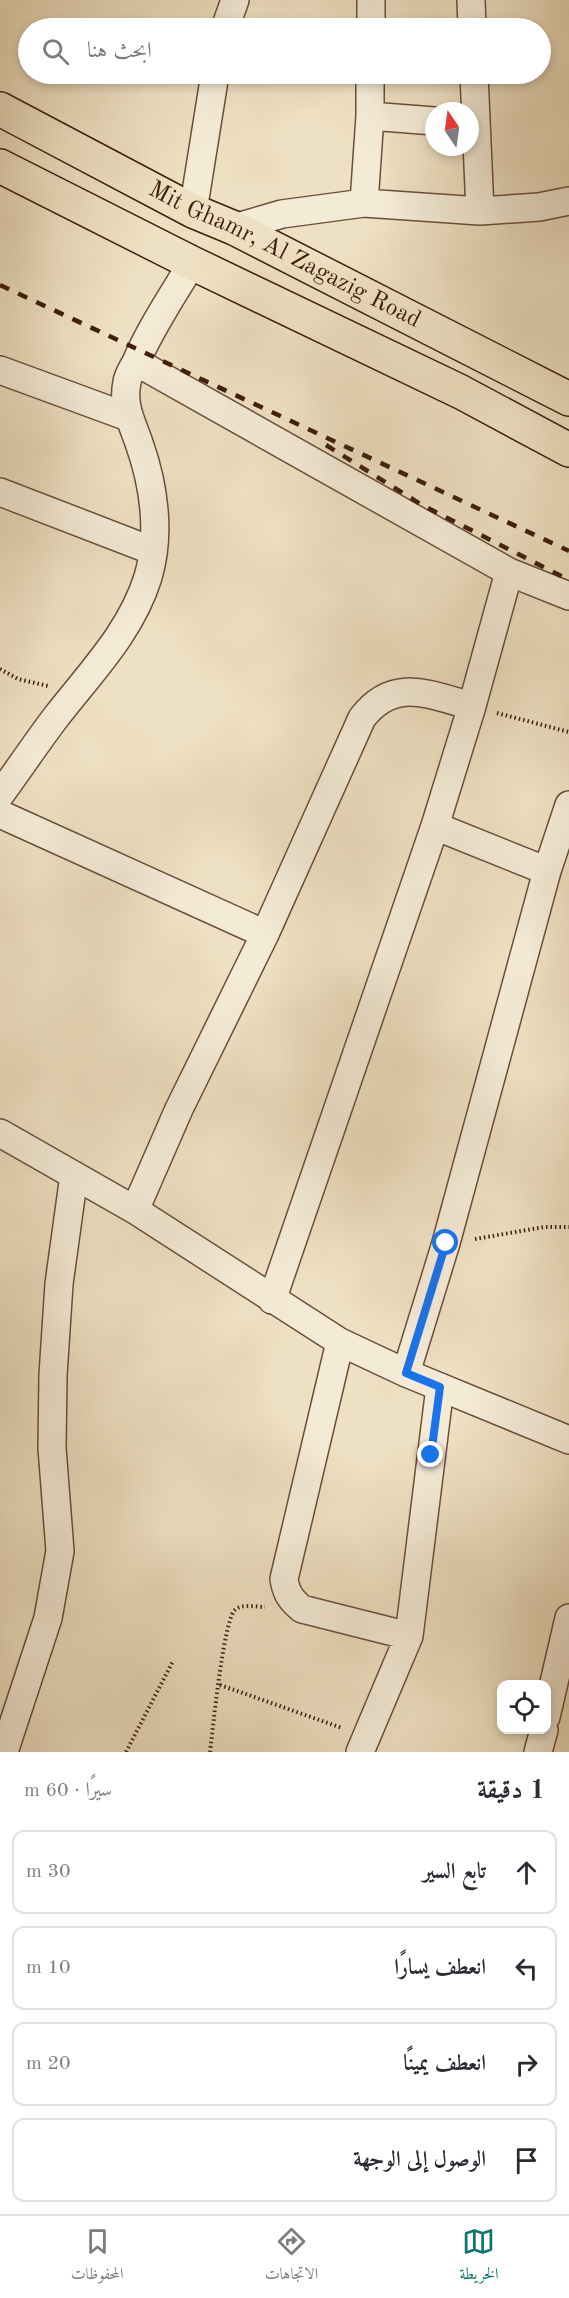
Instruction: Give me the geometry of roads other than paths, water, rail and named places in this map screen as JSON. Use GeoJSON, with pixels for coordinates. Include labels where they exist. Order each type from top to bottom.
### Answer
{"type":"FeatureCollection","features":[{"type":"Feature","properties":{"kind":"highway","name":"Mit Ghamr, Al Zagazig Road"},"geometry":{"type":"LineString","coordinates":[[0,109],[193,211],[234,228],[569,399]]}},
{"type":"Feature","properties":{"kind":"highway","name":"Mit Ghamr, Al Zagazig Road"},"geometry":{"type":"LineString","coordinates":[[0,166],[192,263],[461,392],[569,450]]}},
{"type":"Feature","properties":{"kind":"street"},"geometry":{"type":"LineString","coordinates":[[229,18],[235,0]]}},
{"type":"Feature","properties":{"kind":"street"},"geometry":{"type":"LineString","coordinates":[[371,0],[371,18]]}},
{"type":"Feature","properties":{"kind":"street"},"geometry":{"type":"LineString","coordinates":[[471,0],[472,18]]}},
{"type":"Feature","properties":{"kind":"street"},"geometry":{"type":"LineString","coordinates":[[193,211],[213,84]]}},
{"type":"Feature","properties":{"kind":"street"},"geometry":{"type":"LineString","coordinates":[[364,203],[370,84]]}},
{"type":"Feature","properties":{"kind":"street"},"geometry":{"type":"LineString","coordinates":[[473,102],[474,84]]}},
{"type":"Feature","properties":{"kind":"street"},"geometry":{"type":"LineString","coordinates":[[370,116],[425,120]]}},
{"type":"Feature","properties":{"kind":"street"},"geometry":{"type":"LineString","coordinates":[[476,156],[480,211]]}},
{"type":"Feature","properties":{"kind":"street"},"geometry":{"type":"LineString","coordinates":[[234,228],[282,214],[364,203],[480,211],[539,207],[569,201]]}},
{"type":"Feature","properties":{"kind":"street"},"geometry":{"type":"LineString","coordinates":[[0,795],[121,635],[148,579],[155,521],[152,490],[139,444],[128,417],[125,397],[127,380],[192,263]]}},
{"type":"Feature","properties":{"kind":"street"},"geometry":{"type":"LineString","coordinates":[[136,362],[509,572],[569,596]]}},
{"type":"Feature","properties":{"kind":"street"},"geometry":{"type":"LineString","coordinates":[[0,370],[128,417]]}},
{"type":"Feature","properties":{"kind":"street"},"geometry":{"type":"LineString","coordinates":[[0,492],[153,551]]}},
{"type":"Feature","properties":{"kind":"street"},"geometry":{"type":"LineString","coordinates":[[272,1300],[435,826],[472,706],[509,572]]}},
{"type":"Feature","properties":{"kind":"street"},"geometry":{"type":"LineString","coordinates":[[135,1210],[179,1109],[265,934],[362,718],[372,704],[390,695],[413,691],[472,706]]}},
{"type":"Feature","properties":{"kind":"street"},"geometry":{"type":"LineString","coordinates":[[406,1373],[446,1243],[547,872],[569,805]]}},
{"type":"Feature","properties":{"kind":"street"},"geometry":{"type":"LineString","coordinates":[[0,814],[265,934]]}},
{"type":"Feature","properties":{"kind":"street"},"geometry":{"type":"LineString","coordinates":[[435,826],[547,872]]}},
{"type":"Feature","properties":{"kind":"street"},"geometry":{"type":"LineString","coordinates":[[0,1132],[135,1210],[340,1342],[440,1387],[568,1433]]}},
{"type":"Feature","properties":{"kind":"street"},"geometry":{"type":"LineString","coordinates":[[4,1752],[48,1618],[60,1551],[52,1448],[53,1375],[59,1284],[74,1175]]}},
{"type":"Feature","properties":{"kind":"street"},"geometry":{"type":"LineString","coordinates":[[340,1342],[284,1579],[286,1591],[302,1609],[409,1636]]}},
{"type":"Feature","properties":{"kind":"street"},"geometry":{"type":"LineString","coordinates":[[363,1744],[381,1707],[409,1636],[440,1387]]}},
{"type":"Feature","properties":{"kind":"street"},"geometry":{"type":"LineString","coordinates":[[551,1695],[569,1618]]}},
{"type":"Feature","properties":{"kind":"street"},"geometry":{"type":"LineString","coordinates":[[538,1752],[543,1734]]}},
{"type":"Feature","properties":{"kind":"railway"},"geometry":{"type":"LineString","coordinates":[[0,285],[569,551]]}},
{"type":"Feature","properties":{"kind":"railway"},"geometry":{"type":"LineString","coordinates":[[326,445],[422,505],[569,580]]}}]}
